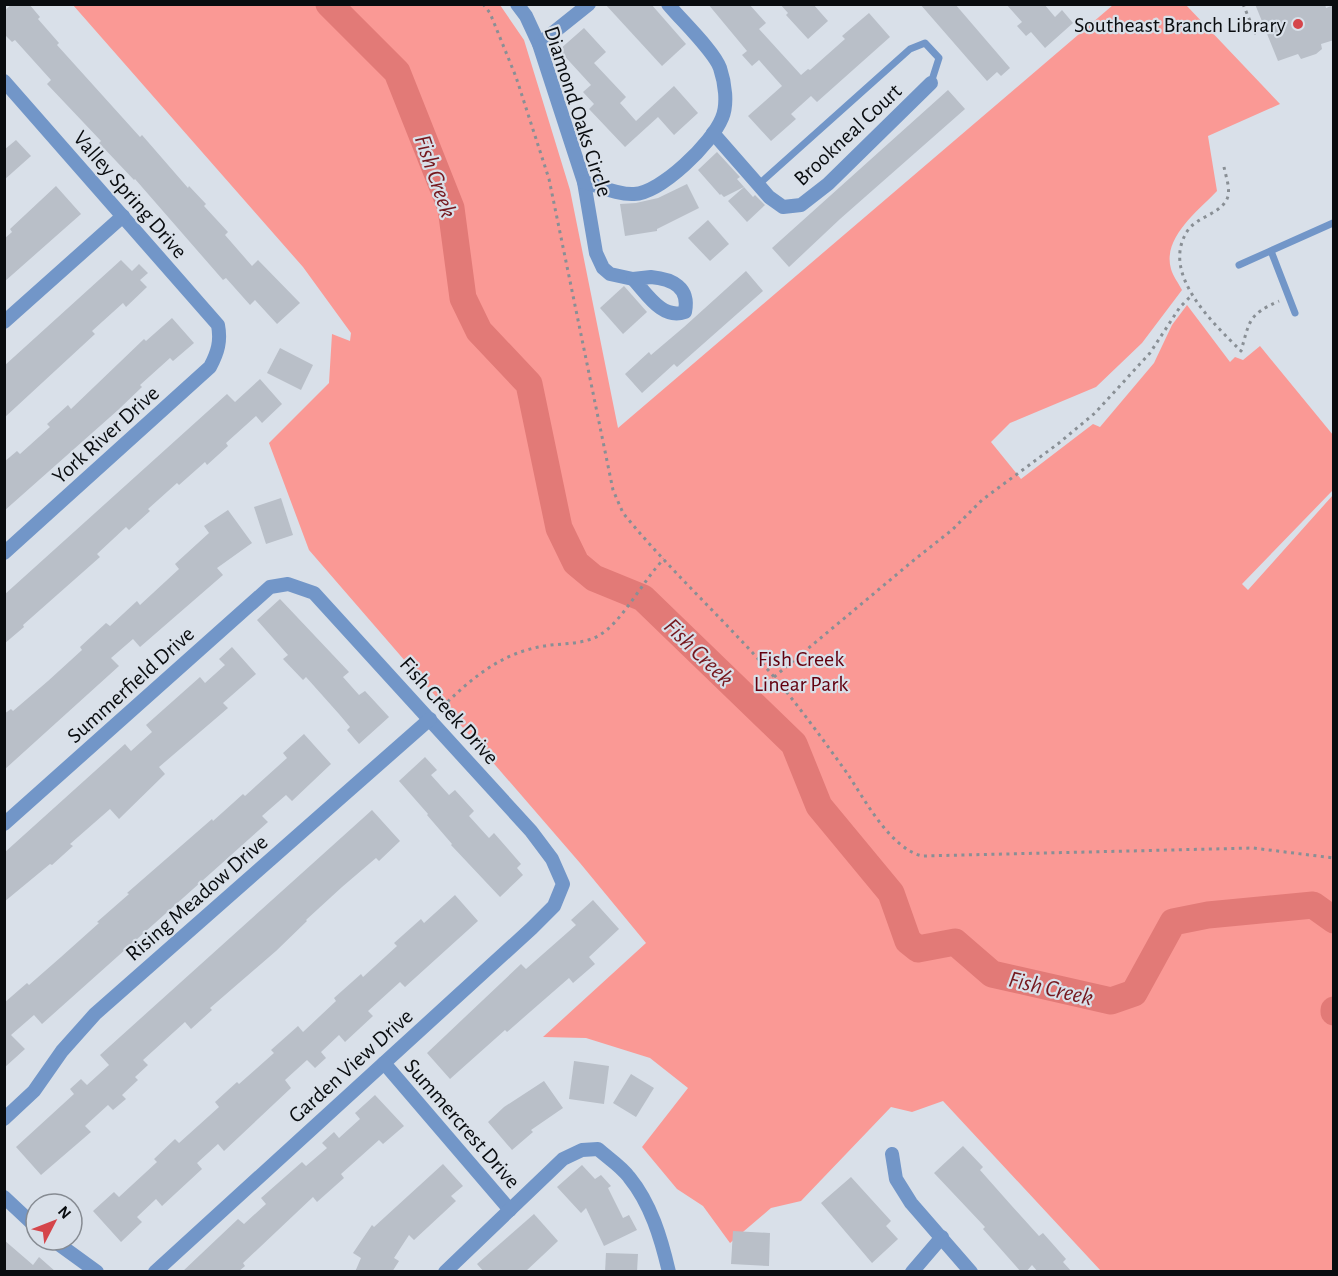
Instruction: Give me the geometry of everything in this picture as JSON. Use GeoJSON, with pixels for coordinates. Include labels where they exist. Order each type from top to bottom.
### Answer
{"type":"FeatureCollection","features":[{"type":"Feature","properties":{"kind":"street","name":"Diamond Oaks Circle"},"geometry":{"type":"LineString","coordinates":[[518,4],[539,44],[584,182],[596,253],[603,268],[610,274],[633,279]]}},
{"type":"Feature","properties":{"kind":"street"},"geometry":{"type":"LineString","coordinates":[[539,44],[589,4]]}},
{"type":"Feature","properties":{"kind":"street"},"geometry":{"type":"LineString","coordinates":[[584,182],[634,194],[656,187],[689,160],[717,129],[723,116],[725,90],[720,66],[668,4]]}},
{"type":"Feature","properties":{"kind":"street","name":"Brookneal Court"},"geometry":{"type":"LineString","coordinates":[[713,133],[769,197],[783,207],[801,205],[828,184],[931,83]]}},
{"type":"Feature","properties":{"kind":"street","name":"Valley Spring Drive"},"geometry":{"type":"LineString","coordinates":[[7,90],[123,216],[218,325],[220,338]]}},
{"type":"Feature","properties":{"kind":"street"},"geometry":{"type":"LineString","coordinates":[[4,322],[123,216]]}},
{"type":"Feature","properties":{"kind":"street","name":"York River Drive"},"geometry":{"type":"LineString","coordinates":[[4,553],[210,366],[218,353],[220,338]]}},
{"type":"Feature","properties":{"kind":"street","name":"Fish Creek Drive"},"geometry":{"type":"LineString","coordinates":[[288,584],[314,593],[430,719],[531,831],[552,859],[563,884]]}},
{"type":"Feature","properties":{"kind":"street","name":"Summerfield Drive"},"geometry":{"type":"LineString","coordinates":[[4,824],[270,587],[288,584]]}},
{"type":"Feature","properties":{"kind":"street","name":"Rising Meadow Drive"},"geometry":{"type":"LineString","coordinates":[[4,1119],[34,1091],[62,1051],[95,1014],[430,719]]}},
{"type":"Feature","properties":{"kind":"street","name":"Garden View Drive"},"geometry":{"type":"LineString","coordinates":[[155,1272],[554,906],[563,884]]}},
{"type":"Feature","properties":{"kind":"street","name":"Summercrest Drive"},"geometry":{"type":"LineString","coordinates":[[384,1063],[510,1210]]}},
{"type":"Feature","properties":{"kind":"street"},"geometry":{"type":"LineString","coordinates":[[445,1272],[563,1159],[582,1150],[598,1149],[628,1176],[646,1201],[659,1234],[669,1272]]}},
{"type":"Feature","properties":{"kind":"street"},"geometry":{"type":"LineString","coordinates":[[892,1154],[896,1179],[911,1203],[971,1272]]}},
{"type":"Feature","properties":{"kind":"street"},"geometry":{"type":"LineString","coordinates":[[4,1197],[24,1216]]}},
{"type":"Feature","properties":{"kind":"street"},"geometry":{"type":"LineString","coordinates":[[912,1272],[942,1237]]}},
{"type":"Feature","properties":{"kind":"street"},"geometry":{"type":"LineString","coordinates":[[70,1252],[97,1272]]}},
{"type":"Feature","properties":{"kind":"lane"},"geometry":{"type":"LineString","coordinates":[[758,185],[910,49],[926,43],[939,58],[931,83]]}},
{"type":"Feature","properties":{"kind":"lane"},"geometry":{"type":"LineString","coordinates":[[1239,265],[1333,223]]}},
{"type":"Feature","properties":{"kind":"lane"},"geometry":{"type":"LineString","coordinates":[[1270,251],[1295,313]]}},
{"type":"Feature","properties":{"kind":"path"},"geometry":{"type":"LineString","coordinates":[[483,4],[490,13],[516,77],[549,179],[613,490],[623,513],[774,677],[811,722],[891,835],[902,847],[922,856],[1252,848],[1334,858]]}},
{"type":"Feature","properties":{"kind":"path"},"geometry":{"type":"LineString","coordinates":[[1243,4],[1255,33],[1262,30]]}},
{"type":"Feature","properties":{"kind":"path"},"geometry":{"type":"LineString","coordinates":[[1224,167],[1229,190],[1227,200],[1189,228],[1180,247],[1180,262],[1192,295],[1208,319],[1241,351],[1248,325],[1258,310],[1289,297]]}},
{"type":"Feature","properties":{"kind":"path"},"geometry":{"type":"LineString","coordinates":[[774,677],[952,530],[982,500],[1059,443],[1095,413],[1150,353],[1180,307],[1192,295]]}},
{"type":"Feature","properties":{"kind":"path"},"geometry":{"type":"LineString","coordinates":[[442,707],[468,682],[501,659],[520,651],[545,645],[570,644],[597,636],[618,618],[650,574],[664,559]]}},
{"type":"Feature","properties":{"kind":"green space","name":"Fish Creek Linear Park"},"geometry":{"type":"Polygon","coordinates":[[[73,5],[500,5],[524,40],[570,190],[618,428],[1113,5],[1186,5],[1280,104],[1208,136],[1217,191],[1192,216],[1177,236],[1170,258],[1171,269],[1182,290],[1142,343],[1096,387],[1010,423],[991,442],[1021,479],[1093,424],[1100,427],[1154,363],[1172,325],[1187,305],[1230,362],[1235,357],[1243,360],[1260,346],[1333,435],[1333,490],[1242,584],[1248,590],[1333,495],[1333,1271],[1101,1271],[943,1101],[912,1112],[891,1107],[801,1201],[771,1208],[730,1243],[703,1206],[677,1189],[642,1147],[688,1088],[650,1058],[586,1038],[543,1037],[646,943],[580,863],[309,550],[269,443],[329,383],[332,334],[350,341],[351,333],[303,267],[73,5]]]}},
{"type":"Feature","properties":{"kind":"building"},"geometry":{"type":"Polygon","coordinates":[[[12,4],[29,4],[40,17],[38,19],[59,43],[57,45],[140,137],[142,135],[188,188],[189,186],[206,204],[204,206],[228,232],[225,235],[252,266],[258,260],[300,303],[277,324],[255,300],[250,305],[226,278],[223,280],[135,179],[99,143],[101,141],[47,84],[51,80],[15,40],[12,42],[4,34],[4,11],[12,4]]]}},
{"type":"Feature","properties":{"kind":"building"},"geometry":{"type":"Polygon","coordinates":[[[605,4],[651,4],[686,44],[662,66],[605,4]]]}},
{"type":"Feature","properties":{"kind":"building"},"geometry":{"type":"Polygon","coordinates":[[[708,4],[749,4],[766,23],[759,29],[801,75],[808,69],[810,70],[845,39],[842,36],[869,13],[890,37],[817,102],[811,96],[791,114],[796,119],[771,141],[748,116],[782,86],[759,60],[752,66],[742,55],[747,51],[708,4]]]}},
{"type":"Feature","properties":{"kind":"building"},"geometry":{"type":"Polygon","coordinates":[[[780,4],[813,4],[828,21],[808,39],[786,15],[788,13],[780,4]]]}},
{"type":"Feature","properties":{"kind":"building"},"geometry":{"type":"Polygon","coordinates":[[[920,4],[955,4],[1010,68],[1001,76],[997,72],[987,81],[920,4]]]}},
{"type":"Feature","properties":{"kind":"building"},"geometry":{"type":"Polygon","coordinates":[[[1006,4],[1044,4],[1055,17],[1062,10],[1073,23],[1045,48],[1031,32],[1026,36],[1017,26],[1022,22],[1006,4]]]}},
{"type":"Feature","properties":{"kind":"building","name":"Southeast Branch Library"},"geometry":{"type":"Polygon","coordinates":[[[1255,4],[1325,4],[1326,8],[1334,5],[1334,40],[1321,44],[1322,49],[1316,54],[1301,59],[1298,54],[1278,61],[1255,4]]]}},
{"type":"Feature","properties":{"kind":"building"},"geometry":{"type":"Polygon","coordinates":[[[584,28],[606,52],[594,63],[626,97],[620,103],[636,121],[674,86],[698,113],[674,135],[658,117],[625,147],[589,109],[594,104],[583,92],[591,85],[559,50],[584,28]]]}},
{"type":"Feature","properties":{"kind":"building"},"geometry":{"type":"Polygon","coordinates":[[[948,90],[965,109],[789,267],[772,248],[948,90]]]}},
{"type":"Feature","properties":{"kind":"building"},"geometry":{"type":"Polygon","coordinates":[[[16,140],[31,156],[4,180],[4,150],[16,140]]]}},
{"type":"Feature","properties":{"kind":"building"},"geometry":{"type":"Polygon","coordinates":[[[717,152],[740,177],[737,179],[744,187],[724,197],[698,170],[717,152]]]}},
{"type":"Feature","properties":{"kind":"building"},"geometry":{"type":"Polygon","coordinates":[[[687,184],[699,208],[657,231],[625,236],[620,204],[658,198],[687,184]]]}},
{"type":"Feature","properties":{"kind":"building"},"geometry":{"type":"Polygon","coordinates":[[[56,186],[81,214],[4,282],[4,239],[12,232],[10,229],[56,186]]]}},
{"type":"Feature","properties":{"kind":"building"},"geometry":{"type":"Polygon","coordinates":[[[744,187],[765,205],[747,222],[728,201],[744,187]]]}},
{"type":"Feature","properties":{"kind":"building"},"geometry":{"type":"Polygon","coordinates":[[[708,220],[729,244],[710,261],[688,238],[708,220]]]}},
{"type":"Feature","properties":{"kind":"building"},"geometry":{"type":"Polygon","coordinates":[[[121,260],[132,271],[139,264],[148,273],[140,280],[147,287],[126,307],[123,303],[92,331],[95,334],[4,418],[4,366],[121,260]]]}},
{"type":"Feature","properties":{"kind":"building"},"geometry":{"type":"Polygon","coordinates":[[[746,271],[763,291],[677,367],[674,364],[642,393],[625,374],[649,352],[651,355],[684,327],[746,271]]]}},
{"type":"Feature","properties":{"kind":"building"},"geometry":{"type":"Polygon","coordinates":[[[624,286],[647,312],[623,334],[600,308],[624,286]]]}},
{"type":"Feature","properties":{"kind":"building"},"geometry":{"type":"Polygon","coordinates":[[[172,318],[194,343],[173,361],[170,358],[140,385],[142,387],[118,410],[4,511],[4,462],[17,451],[20,454],[50,427],[47,424],[68,405],[71,409],[144,339],[146,341],[172,318]]]}},
{"type":"Feature","properties":{"kind":"building"},"geometry":{"type":"Polygon","coordinates":[[[280,348],[313,365],[301,390],[267,373],[280,348]]]}},
{"type":"Feature","properties":{"kind":"building"},"geometry":{"type":"Polygon","coordinates":[[[260,379],[282,404],[262,423],[256,416],[226,443],[228,446],[207,465],[205,462],[179,485],[177,483],[129,530],[126,527],[97,554],[100,557],[4,644],[4,595],[227,394],[235,402],[260,379]]]}},
{"type":"Feature","properties":{"kind":"building"},"geometry":{"type":"Polygon","coordinates":[[[281,498],[293,535],[266,544],[254,507],[281,498]]]}},
{"type":"Feature","properties":{"kind":"building"},"geometry":{"type":"Polygon","coordinates":[[[228,510],[252,543],[217,568],[223,575],[140,647],[133,639],[111,658],[119,666],[4,770],[4,714],[11,709],[13,711],[48,681],[82,650],[80,647],[106,623],[110,626],[137,601],[140,605],[179,569],[175,564],[209,533],[204,526],[228,510]]]}},
{"type":"Feature","properties":{"kind":"building"},"geometry":{"type":"Polygon","coordinates":[[[280,599],[349,672],[343,677],[359,695],[365,691],[389,717],[359,744],[347,730],[350,727],[306,677],[303,680],[283,659],[288,655],[257,620],[280,599]]]}},
{"type":"Feature","properties":{"kind":"building"},"geometry":{"type":"Polygon","coordinates":[[[232,647],[256,674],[223,703],[228,708],[159,767],[165,774],[119,819],[110,809],[70,844],[73,846],[52,865],[50,864],[4,902],[4,853],[125,744],[131,751],[152,732],[146,725],[200,677],[205,683],[225,665],[219,659],[232,647]]]}},
{"type":"Feature","properties":{"kind":"building"},"geometry":{"type":"Polygon","coordinates":[[[304,734],[331,764],[292,801],[286,795],[262,816],[268,822],[42,1024],[34,1015],[11,1035],[25,1049],[4,1068],[4,1003],[61,957],[129,894],[127,893],[212,819],[213,821],[243,794],[245,796],[287,758],[283,753],[304,734]]]}},
{"type":"Feature","properties":{"kind":"building"},"geometry":{"type":"Polygon","coordinates":[[[425,757],[437,770],[431,775],[449,795],[455,790],[474,811],[469,816],[489,838],[494,833],[521,864],[517,868],[523,875],[500,897],[451,845],[399,781],[425,757]]]}},
{"type":"Feature","properties":{"kind":"building"},"geometry":{"type":"Polygon","coordinates":[[[372,810],[400,841],[379,861],[376,858],[342,887],[276,951],[210,1008],[212,1010],[191,1029],[185,1022],[143,1060],[148,1065],[135,1077],[138,1080],[122,1095],[126,1099],[113,1110],[108,1105],[85,1126],[91,1132],[41,1175],[16,1147],[74,1094],[70,1089],[81,1079],[87,1085],[109,1065],[100,1055],[372,810]]]}},
{"type":"Feature","properties":{"kind":"building"},"geometry":{"type":"Polygon","coordinates":[[[455,895],[478,921],[405,987],[400,982],[368,1011],[373,1016],[345,1042],[339,1035],[321,1052],[326,1058],[315,1068],[307,1060],[285,1080],[291,1088],[224,1151],[218,1144],[197,1163],[202,1169],[162,1206],[156,1199],[137,1217],[142,1222],[121,1242],[93,1211],[114,1192],[119,1197],[157,1162],[154,1159],[175,1139],[179,1143],[219,1107],[215,1102],[274,1053],[271,1050],[298,1026],[303,1032],[336,1001],[334,998],[361,974],[363,977],[397,946],[394,943],[421,919],[424,923],[455,895]]]}},
{"type":"Feature","properties":{"kind":"building"},"geometry":{"type":"Polygon","coordinates":[[[593,900],[619,929],[589,957],[595,964],[573,983],[569,978],[450,1079],[427,1053],[521,964],[526,969],[576,925],[571,920],[593,900]]]}},
{"type":"Feature","properties":{"kind":"building"},"geometry":{"type":"Polygon","coordinates":[[[574,1061],[609,1066],[604,1104],[569,1099],[574,1061]]]}},
{"type":"Feature","properties":{"kind":"building"},"geometry":{"type":"Polygon","coordinates":[[[631,1074],[654,1088],[636,1117],[613,1103],[631,1074]]]}},
{"type":"Feature","properties":{"kind":"building"},"geometry":{"type":"Polygon","coordinates":[[[544,1081],[563,1108],[531,1130],[533,1132],[512,1150],[488,1122],[504,1107],[544,1081]]]}},
{"type":"Feature","properties":{"kind":"building"},"geometry":{"type":"Polygon","coordinates":[[[375,1095],[404,1126],[383,1144],[379,1140],[341,1174],[344,1178],[317,1202],[313,1197],[243,1263],[245,1266],[238,1272],[182,1272],[238,1219],[244,1224],[266,1204],[261,1198],[302,1162],[306,1166],[327,1148],[322,1143],[334,1132],[339,1138],[360,1119],[355,1113],[375,1095]]]}},
{"type":"Feature","properties":{"kind":"building"},"geometry":{"type":"Polygon","coordinates":[[[963,1146],[983,1167],[980,1170],[1039,1236],[1043,1233],[1066,1259],[1063,1262],[1072,1272],[1038,1272],[1032,1265],[1026,1272],[1021,1272],[983,1229],[985,1227],[934,1173],[963,1146]]]}},
{"type":"Feature","properties":{"kind":"building"},"geometry":{"type":"Polygon","coordinates":[[[443,1164],[463,1186],[451,1196],[456,1201],[414,1240],[409,1235],[394,1258],[399,1261],[392,1272],[355,1272],[361,1258],[353,1253],[372,1225],[374,1227],[443,1164]]]}},
{"type":"Feature","properties":{"kind":"building"},"geometry":{"type":"Polygon","coordinates":[[[582,1165],[595,1179],[601,1175],[611,1186],[608,1188],[623,1218],[629,1215],[637,1230],[604,1246],[586,1208],[581,1213],[557,1187],[582,1165]]]}},
{"type":"Feature","properties":{"kind":"building"},"geometry":{"type":"Polygon","coordinates":[[[851,1177],[891,1221],[886,1226],[898,1239],[872,1263],[821,1203],[851,1177]]]}},
{"type":"Feature","properties":{"kind":"building"},"geometry":{"type":"Polygon","coordinates":[[[534,1214],[558,1241],[525,1272],[484,1272],[477,1264],[534,1214]]]}},
{"type":"Feature","properties":{"kind":"building"},"geometry":{"type":"Polygon","coordinates":[[[733,1231],[770,1233],[769,1266],[731,1264],[733,1231]]]}},
{"type":"Feature","properties":{"kind":"building"},"geometry":{"type":"Polygon","coordinates":[[[4,1240],[33,1265],[39,1257],[56,1272],[4,1272],[4,1240]]]}},
{"type":"Feature","properties":{"kind":"building"},"geometry":{"type":"Polygon","coordinates":[[[606,1253],[638,1254],[637,1272],[605,1272],[606,1253]]]}},
{"type":"Feature","properties":{"kind":"waterway","name":"Fish Creek"},"geometry":{"type":"LineString","coordinates":[[329,4],[397,72],[451,208],[463,298],[479,331],[529,384],[559,528],[576,563],[594,578],[643,598],[794,744],[819,806],[891,893],[908,941],[918,949],[955,942],[992,974],[1111,1001],[1134,993],[1173,922],[1208,915],[1313,905],[1334,920]]}},
{"type":"Feature","properties":{"kind":"place","name":"Southeast Branch Library"},"geometry":{"type":"Point","coordinates":[1298,24]}}]}
